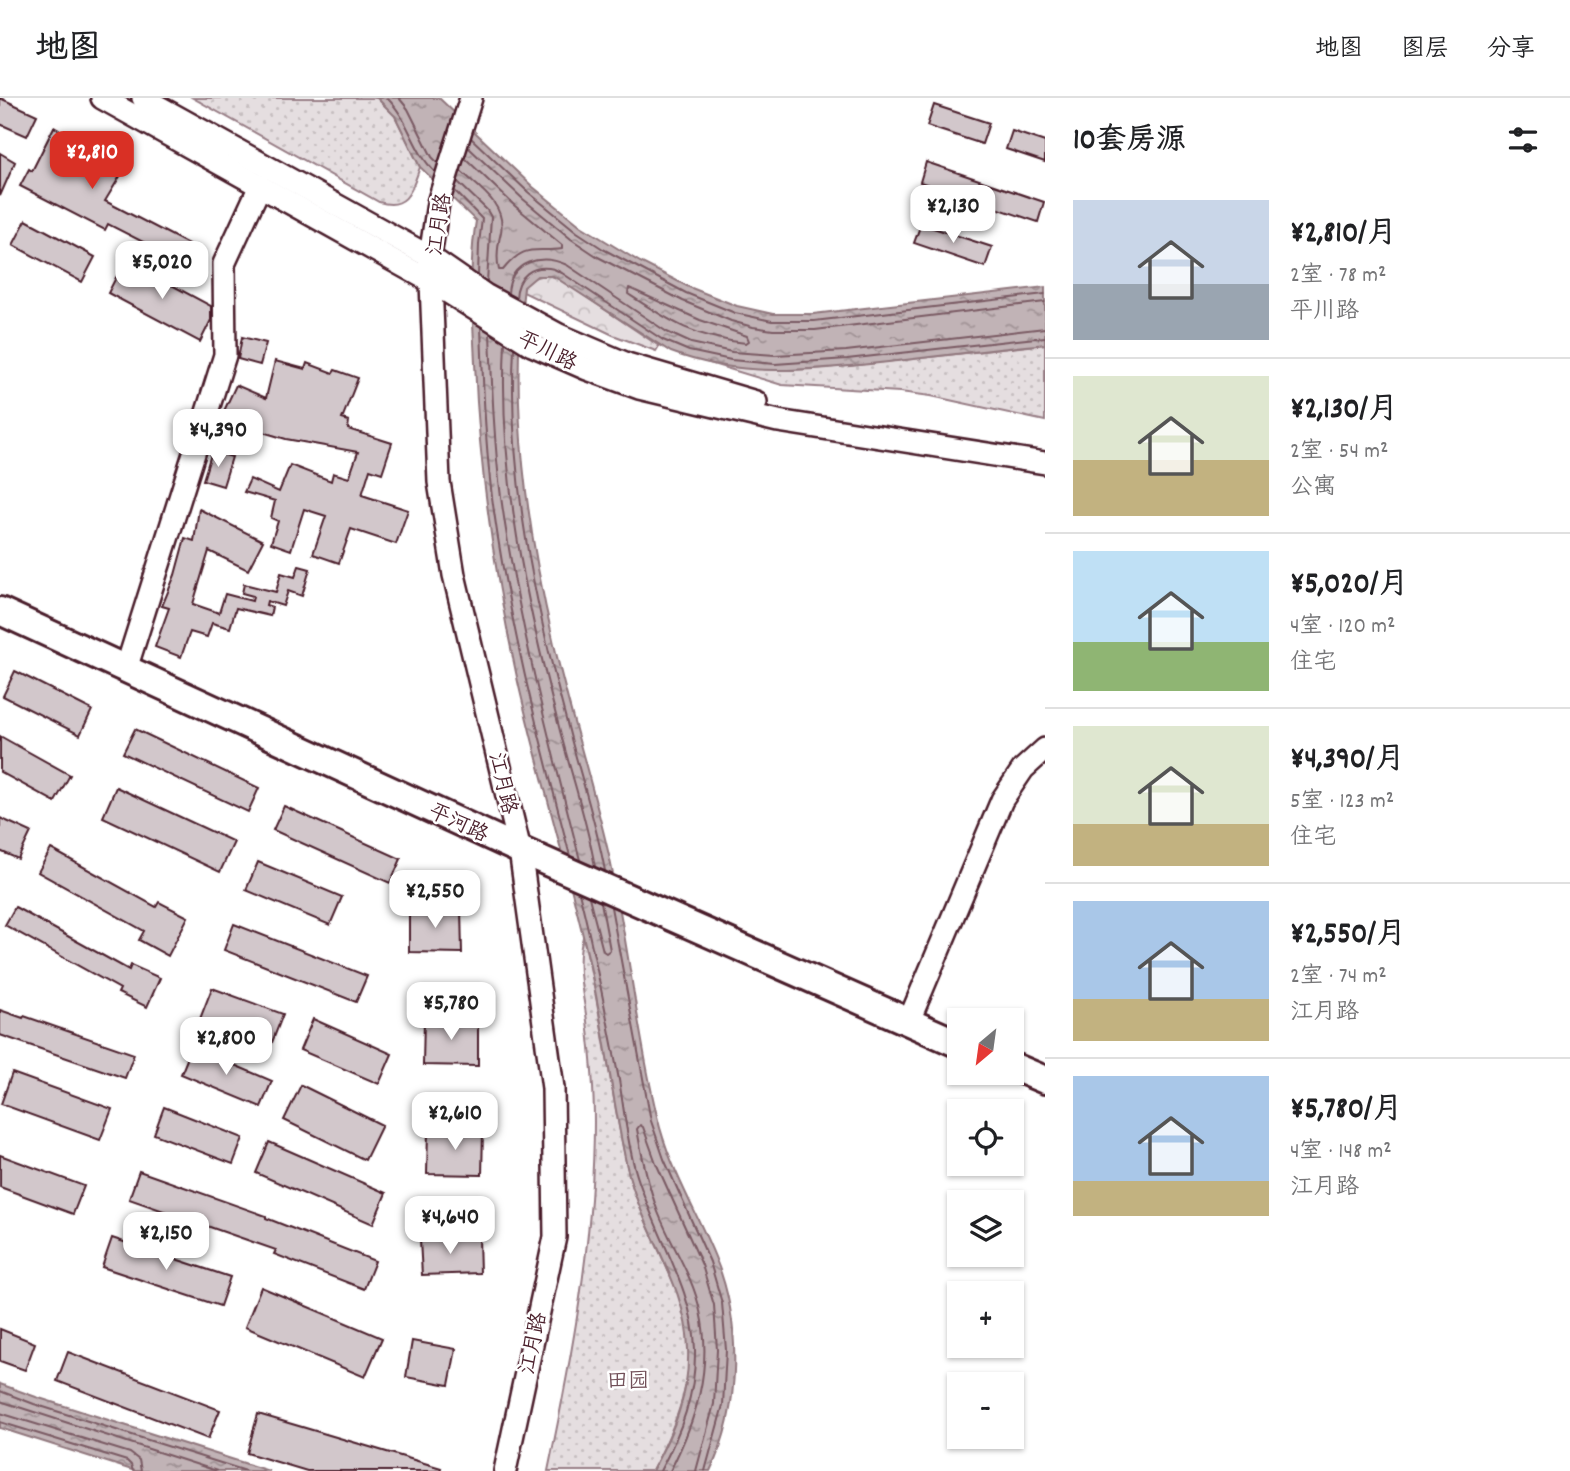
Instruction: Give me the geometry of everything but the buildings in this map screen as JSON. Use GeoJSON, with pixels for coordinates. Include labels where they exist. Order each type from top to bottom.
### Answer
{"type":"FeatureCollection","features":[{"type":"Feature","properties":{"kind":"main road","name":"平河路"},"geometry":{"type":"LineString","coordinates":[[0,611],[553,865],[947,1039]]}},
{"type":"Feature","properties":{"kind":"main road"},"geometry":{"type":"LineString","coordinates":[[1024,1071],[1045,1080]]}},
{"type":"Feature","properties":{"kind":"street","name":"平川路"},"geometry":{"type":"LineString","coordinates":[[102,98],[432,282],[532,345],[587,369],[639,388],[778,421],[1045,463]]}},
{"type":"Feature","properties":{"kind":"street","name":"平川路"},"geometry":{"type":"LineString","coordinates":[[143,98],[430,257],[485,295],[539,324],[627,363],[757,402],[805,412],[1045,449]]}},
{"type":"Feature","properties":{"kind":"street","name":"江月路"},"geometry":{"type":"LineString","coordinates":[[470,101],[438,204],[430,257],[439,482],[454,575],[520,850],[553,1088],[555,1237],[505,1471]]}},
{"type":"Feature","properties":{"kind":"street"},"geometry":{"type":"LineString","coordinates":[[126,669],[225,355],[224,264],[260,186]]}},
{"type":"Feature","properties":{"kind":"street"},"geometry":{"type":"LineString","coordinates":[[908,1023],[1002,800],[1023,769],[1045,749]]}},
{"type":"Feature","properties":{"kind":"green space"},"geometry":{"type":"Polygon","coordinates":[[[193,98],[377,98],[395,116],[420,167],[411,190],[403,201],[389,204],[379,202],[193,98]]]}},
{"type":"Feature","properties":{"kind":"green space"},"geometry":{"type":"Polygon","coordinates":[[[547,275],[558,278],[659,346],[656,351],[613,335],[523,292],[532,279],[547,275]]]}},
{"type":"Feature","properties":{"kind":"green space"},"geometry":{"type":"Polygon","coordinates":[[[1045,344],[1045,421],[931,396],[782,385],[706,362],[753,369],[800,369],[1045,344]]]}},
{"type":"Feature","properties":{"kind":"green space","name":"田园"},"geometry":{"type":"Polygon","coordinates":[[[583,937],[627,1166],[645,1219],[682,1304],[688,1326],[690,1347],[685,1390],[671,1432],[652,1471],[548,1471],[580,1298],[593,1166],[593,1084],[580,968],[583,937]]]}},
{"type":"Feature","properties":{"kind":"water"},"geometry":{"type":"Polygon","coordinates":[[[377,98],[439,98],[533,187],[581,226],[640,262],[689,287],[737,306],[773,314],[813,314],[1045,287],[1045,344],[840,367],[783,370],[726,366],[671,352],[553,276],[537,276],[524,287],[520,332],[520,421],[529,512],[544,600],[608,851],[657,1116],[675,1170],[715,1257],[730,1309],[734,1364],[732,1392],[728,1420],[710,1471],[652,1471],[667,1442],[683,1398],[688,1366],[686,1325],[672,1279],[642,1213],[627,1167],[588,957],[526,716],[502,603],[484,483],[477,403],[472,310],[476,221],[420,167],[395,116],[377,98]]]}},
{"type":"Feature","properties":{"kind":"water"},"geometry":{"type":"Polygon","coordinates":[[[0,1384],[269,1471],[135,1471],[0,1428],[0,1384]]]}}]}
